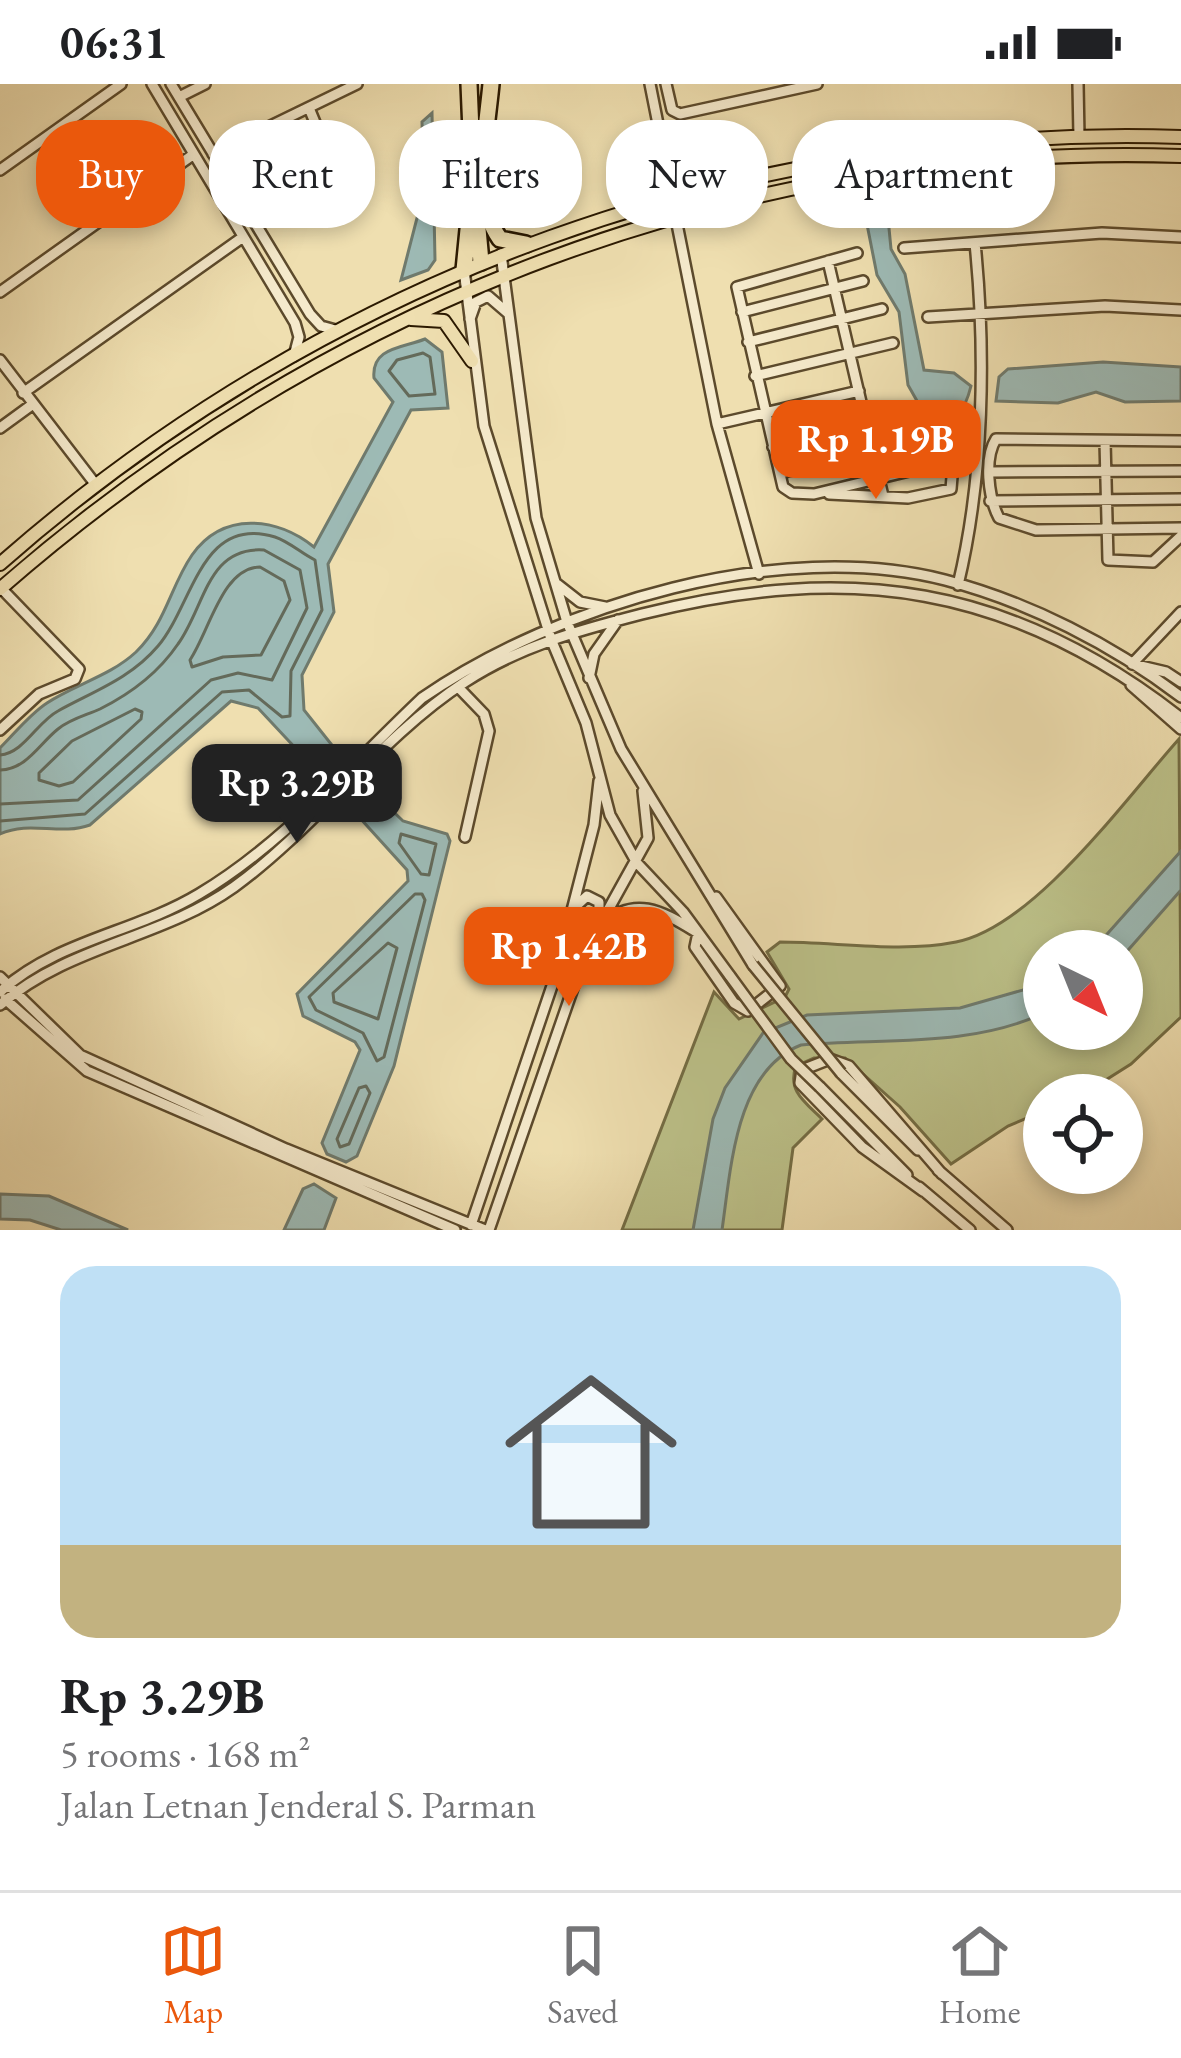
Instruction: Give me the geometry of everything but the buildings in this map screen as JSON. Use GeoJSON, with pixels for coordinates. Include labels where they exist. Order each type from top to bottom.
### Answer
{"type":"FeatureCollection","features":[{"type":"Feature","properties":{"kind":"highway"},"geometry":{"type":"LineString","coordinates":[[469,84],[471,120]]}},
{"type":"Feature","properties":{"kind":"highway"},"geometry":{"type":"LineString","coordinates":[[491,85],[486,154],[490,215],[500,239],[526,244]]}},
{"type":"Feature","properties":{"kind":"highway"},"geometry":{"type":"LineString","coordinates":[[464,270],[468,228]]}},
{"type":"Feature","properties":{"kind":"highway"},"geometry":{"type":"LineString","coordinates":[[478,228],[482,262]]}},
{"type":"Feature","properties":{"kind":"main road"},"geometry":{"type":"LineString","coordinates":[[1055,138],[1181,137]]}},
{"type":"Feature","properties":{"kind":"main road"},"geometry":{"type":"LineString","coordinates":[[1055,158],[1181,156]]}},
{"type":"Feature","properties":{"kind":"main road"},"geometry":{"type":"LineString","coordinates":[[0,564],[97,485],[294,356],[464,270],[606,217]]}},
{"type":"Feature","properties":{"kind":"main road"},"geometry":{"type":"LineString","coordinates":[[0,588],[180,449],[277,388],[464,292],[636,228]]}},
{"type":"Feature","properties":{"kind":"main road"},"geometry":{"type":"LineString","coordinates":[[403,320],[444,321],[472,361]]}},
{"type":"Feature","properties":{"kind":"street"},"geometry":{"type":"LineString","coordinates":[[0,170],[121,84]]}},
{"type":"Feature","properties":{"kind":"street"},"geometry":{"type":"LineString","coordinates":[[152,84],[298,330],[294,356]]}},
{"type":"Feature","properties":{"kind":"street"},"geometry":{"type":"LineString","coordinates":[[172,84],[209,147]]}},
{"type":"Feature","properties":{"kind":"street"},"geometry":{"type":"LineString","coordinates":[[179,97],[205,84]]}},
{"type":"Feature","properties":{"kind":"street"},"geometry":{"type":"LineString","coordinates":[[283,120],[357,84]]}},
{"type":"Feature","properties":{"kind":"street"},"geometry":{"type":"LineString","coordinates":[[650,84],[657,120]]}},
{"type":"Feature","properties":{"kind":"street"},"geometry":{"type":"LineString","coordinates":[[666,84],[672,110],[680,114],[818,84]]}},
{"type":"Feature","properties":{"kind":"street"},"geometry":{"type":"LineString","coordinates":[[1078,84],[1079,137]]}},
{"type":"Feature","properties":{"kind":"street"},"geometry":{"type":"LineString","coordinates":[[308,108],[313,120]]}},
{"type":"Feature","properties":{"kind":"street"},"geometry":{"type":"LineString","coordinates":[[0,292],[194,154]]}},
{"type":"Feature","properties":{"kind":"street"},"geometry":{"type":"LineString","coordinates":[[258,228],[310,314],[339,331]]}},
{"type":"Feature","properties":{"kind":"street"},"geometry":{"type":"LineString","coordinates":[[678,228],[717,424],[759,574]]}},
{"type":"Feature","properties":{"kind":"street"},"geometry":{"type":"LineString","coordinates":[[904,248],[1102,232],[1181,237]]}},
{"type":"Feature","properties":{"kind":"street"},"geometry":{"type":"LineString","coordinates":[[23,393],[244,237]]}},
{"type":"Feature","properties":{"kind":"street"},"geometry":{"type":"LineString","coordinates":[[958,584],[971,531],[985,367],[976,243]]}},
{"type":"Feature","properties":{"kind":"street"},"geometry":{"type":"LineString","coordinates":[[780,473],[947,435],[956,440],[950,489],[908,498],[792,494],[780,473],[755,376],[740,283],[856,253]]}},
{"type":"Feature","properties":{"kind":"street"},"geometry":{"type":"LineString","coordinates":[[501,254],[536,518],[589,680],[640,779],[753,965],[841,1073],[942,1174],[1007,1230]]}},
{"type":"Feature","properties":{"kind":"street"},"geometry":{"type":"LineString","coordinates":[[828,261],[883,496]]}},
{"type":"Feature","properties":{"kind":"street"},"geometry":{"type":"LineString","coordinates":[[464,270],[472,361],[502,491],[600,770],[610,815],[637,863],[698,932],[820,1088],[923,1191]]}},
{"type":"Feature","properties":{"kind":"street"},"geometry":{"type":"LineString","coordinates":[[742,312],[863,281]]}},
{"type":"Feature","properties":{"kind":"street"},"geometry":{"type":"LineString","coordinates":[[469,337],[472,310],[485,296],[501,302],[514,326]]}},
{"type":"Feature","properties":{"kind":"street"},"geometry":{"type":"LineString","coordinates":[[928,317],[1105,307],[1181,310]]}},
{"type":"Feature","properties":{"kind":"street"},"geometry":{"type":"LineString","coordinates":[[748,342],[882,309]]}},
{"type":"Feature","properties":{"kind":"street"},"geometry":{"type":"LineString","coordinates":[[755,376],[893,343]]}},
{"type":"Feature","properties":{"kind":"street"},"geometry":{"type":"LineString","coordinates":[[0,360],[97,485]]}},
{"type":"Feature","properties":{"kind":"street"},"geometry":{"type":"LineString","coordinates":[[717,424],[859,391]]}},
{"type":"Feature","properties":{"kind":"street"},"geometry":{"type":"LineString","coordinates":[[0,428],[33,404]]}},
{"type":"Feature","properties":{"kind":"street"},"geometry":{"type":"LineString","coordinates":[[773,447],[908,415]]}},
{"type":"Feature","properties":{"kind":"street"},"geometry":{"type":"LineString","coordinates":[[1181,441],[994,440],[990,472],[990,501],[999,518],[1036,530],[1181,532]]}},
{"type":"Feature","properties":{"kind":"street"},"geometry":{"type":"LineString","coordinates":[[1106,441],[1106,556],[1114,562],[1153,562],[1181,532]]}},
{"type":"Feature","properties":{"kind":"street"},"geometry":{"type":"LineString","coordinates":[[814,494],[956,460]]}},
{"type":"Feature","properties":{"kind":"street"},"geometry":{"type":"LineString","coordinates":[[990,472],[1181,471]]}},
{"type":"Feature","properties":{"kind":"street"},"geometry":{"type":"LineString","coordinates":[[990,501],[1181,499]]}},
{"type":"Feature","properties":{"kind":"street"},"geometry":{"type":"LineString","coordinates":[[4,992],[49,956],[158,914],[223,879],[422,698],[500,650],[614,607],[694,584],[759,574],[849,569],[958,584],[1012,602],[1132,664],[1181,698]]}},
{"type":"Feature","properties":{"kind":"street"},"geometry":{"type":"LineString","coordinates":[[553,580],[580,602],[614,607]]}},
{"type":"Feature","properties":{"kind":"street"},"geometry":{"type":"LineString","coordinates":[[569,627],[773,587],[845,586],[937,595],[1005,618],[1122,675],[1181,718]]}},
{"type":"Feature","properties":{"kind":"street"},"geometry":{"type":"LineString","coordinates":[[0,588],[80,669],[75,679],[39,694],[0,730]]}},
{"type":"Feature","properties":{"kind":"street"},"geometry":{"type":"LineString","coordinates":[[1132,664],[1181,612]]}},
{"type":"Feature","properties":{"kind":"street"},"geometry":{"type":"LineString","coordinates":[[589,680],[594,654],[618,620]]}},
{"type":"Feature","properties":{"kind":"street"},"geometry":{"type":"LineString","coordinates":[[4,992],[54,965],[161,924],[230,890],[458,687],[550,634]]}},
{"type":"Feature","properties":{"kind":"street"},"geometry":{"type":"LineString","coordinates":[[560,661],[567,650],[579,651]]}},
{"type":"Feature","properties":{"kind":"street"},"geometry":{"type":"LineString","coordinates":[[1132,664],[1166,672],[1181,682]]}},
{"type":"Feature","properties":{"kind":"street"},"geometry":{"type":"LineString","coordinates":[[1122,675],[1181,729]]}},
{"type":"Feature","properties":{"kind":"street"},"geometry":{"type":"LineString","coordinates":[[458,687],[484,714],[489,730],[465,837]]}},
{"type":"Feature","properties":{"kind":"street"},"geometry":{"type":"LineString","coordinates":[[470,1227],[514,1112],[594,825],[600,770]]}},
{"type":"Feature","properties":{"kind":"street"},"geometry":{"type":"LineString","coordinates":[[4,992],[80,1055],[470,1227],[487,1230],[597,929],[648,838],[640,779]]}},
{"type":"Feature","properties":{"kind":"street"},"geometry":{"type":"LineString","coordinates":[[686,854],[778,979],[778,992],[742,1010],[695,947],[698,932]]}},
{"type":"Feature","properties":{"kind":"street"},"geometry":{"type":"LineString","coordinates":[[567,919],[579,901],[593,897],[600,909],[597,929]]}},
{"type":"Feature","properties":{"kind":"street"},"geometry":{"type":"LineString","coordinates":[[597,929],[635,906],[661,910],[698,932]]}},
{"type":"Feature","properties":{"kind":"street"},"geometry":{"type":"LineString","coordinates":[[4,992],[87,1071],[283,1160],[455,1230]]}},
{"type":"Feature","properties":{"kind":"street"},"geometry":{"type":"LineString","coordinates":[[942,1174],[849,1066],[830,1059],[802,1070],[800,1083],[862,1147],[970,1230]]}},
{"type":"Feature","properties":{"kind":"green space"},"geometry":{"type":"Polygon","coordinates":[[[1179,739],[1181,1017],[1131,1064],[1115,1074],[1023,1074],[1023,1120],[951,1164],[900,1107],[845,1058],[814,1058],[796,1066],[794,1082],[799,1095],[822,1119],[793,1148],[782,1230],[622,1230],[714,992],[739,1019],[785,997],[789,989],[767,952],[780,942],[914,947],[956,942],[986,931],[1047,887],[1179,739]]]}},
{"type":"Feature","properties":{"kind":"water"},"geometry":{"type":"Polygon","coordinates":[[[414,228],[434,228],[435,260],[428,270],[401,280],[414,228]]]}},
{"type":"Feature","properties":{"kind":"water"},"geometry":{"type":"Polygon","coordinates":[[[868,228],[889,228],[891,249],[905,274],[924,370],[954,373],[971,386],[953,418],[929,422],[908,385],[899,312],[877,275],[868,228]]]}},
{"type":"Feature","properties":{"kind":"water"},"geometry":{"type":"Polygon","coordinates":[[[425,339],[442,352],[448,408],[411,410],[328,564],[334,612],[302,675],[304,710],[335,749],[333,761],[315,769],[258,708],[231,701],[90,825],[22,828],[0,834],[0,748],[47,703],[136,652],[154,629],[192,555],[219,531],[234,525],[267,525],[314,547],[393,402],[374,378],[378,360],[390,350],[425,339]]]}},
{"type":"Feature","properties":{"kind":"water"},"geometry":{"type":"Polygon","coordinates":[[[1103,362],[1181,367],[1181,401],[1125,402],[1096,392],[1058,403],[996,401],[999,377],[1008,369],[1103,362]]]}},
{"type":"Feature","properties":{"kind":"water"},"geometry":{"type":"Polygon","coordinates":[[[368,787],[403,821],[447,834],[450,841],[394,1066],[357,1156],[346,1162],[327,1154],[322,1143],[360,1050],[355,1042],[303,1016],[297,994],[408,881],[407,870],[349,806],[355,793],[368,787]]]}},
{"type":"Feature","properties":{"kind":"water"},"geometry":{"type":"Polygon","coordinates":[[[1181,851],[1181,890],[1143,933],[1111,930],[1181,851]]]}},
{"type":"Feature","properties":{"kind":"water"},"geometry":{"type":"Polygon","coordinates":[[[1023,990],[1023,1021],[1015,1024],[955,1037],[801,1045],[779,1058],[762,1076],[740,1124],[722,1230],[693,1230],[713,1119],[725,1088],[763,1033],[807,1015],[960,1008],[1023,990]]]}},
{"type":"Feature","properties":{"kind":"water"},"geometry":{"type":"Polygon","coordinates":[[[314,1184],[336,1198],[324,1230],[284,1230],[303,1189],[314,1184]]]}},
{"type":"Feature","properties":{"kind":"water"},"geometry":{"type":"Polygon","coordinates":[[[0,1194],[49,1196],[128,1230],[61,1230],[30,1220],[0,1219],[0,1194]]]}}]}
